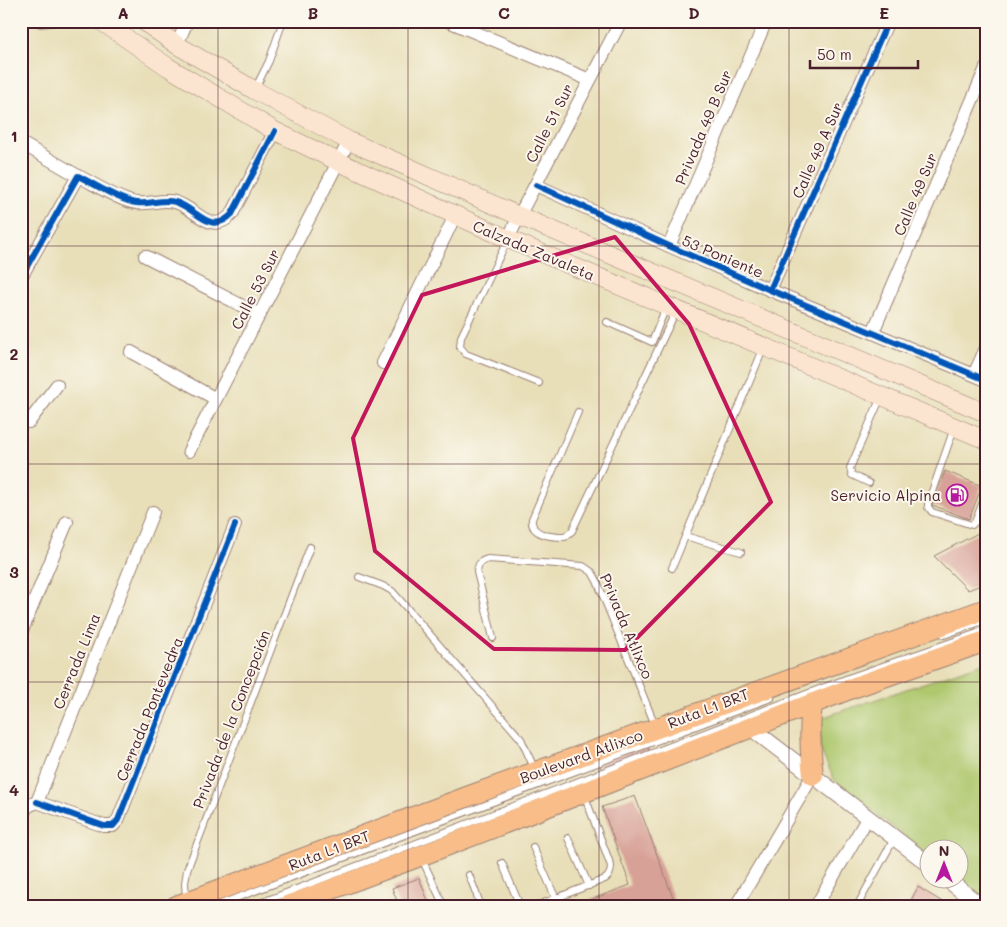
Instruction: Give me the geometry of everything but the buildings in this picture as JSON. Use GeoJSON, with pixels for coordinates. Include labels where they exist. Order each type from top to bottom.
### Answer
{"type":"FeatureCollection","features":[{"type":"Feature","properties":{"kind":"main road","name":"Calzada Zavaleta"},"geometry":{"type":"LineString","coordinates":[[101,21],[168,67],[275,130],[339,162],[508,240],[986,440]]}},
{"type":"Feature","properties":{"kind":"main road","name":"Calzada Zavaleta"},"geometry":{"type":"LineString","coordinates":[[142,21],[176,45],[254,90],[349,141],[519,216],[986,413]]}},
{"type":"Feature","properties":{"kind":"main road"},"geometry":{"type":"LineString","coordinates":[[794,678],[824,656],[986,597]]}},
{"type":"Feature","properties":{"kind":"main road","name":"Boulevard Atlixco"},"geometry":{"type":"LineString","coordinates":[[287,906],[812,704],[851,674],[986,609]]}},
{"type":"Feature","properties":{"kind":"main road","name":"Boulevard Atlixco"},"geometry":{"type":"LineString","coordinates":[[181,904],[794,678],[851,674],[986,641]]}},
{"type":"Feature","properties":{"kind":"main road"},"geometry":{"type":"LineString","coordinates":[[814,775],[809,746],[812,704],[857,700],[986,656]]}},
{"type":"Feature","properties":{"kind":"street"},"geometry":{"type":"LineString","coordinates":[[176,45],[187,21]]}},
{"type":"Feature","properties":{"kind":"street"},"geometry":{"type":"LineString","coordinates":[[448,21],[590,80]]}},
{"type":"Feature","properties":{"kind":"street","name":"Calle 51 Sur"},"geometry":{"type":"LineString","coordinates":[[508,240],[621,21]]}},
{"type":"Feature","properties":{"kind":"street","name":"Privada 49 B Sur"},"geometry":{"type":"LineString","coordinates":[[669,246],[766,21]]}},
{"type":"Feature","properties":{"kind":"street","name":"Calle 49 A Sur"},"geometry":{"type":"LineString","coordinates":[[770,290],[888,21]]}},
{"type":"Feature","properties":{"kind":"street","name":"Calle 49 Sur"},"geometry":{"type":"LineString","coordinates":[[873,332],[986,68]]}},
{"type":"Feature","properties":{"kind":"street"},"geometry":{"type":"LineString","coordinates":[[21,143],[78,176],[129,202],[139,204],[166,201],[176,202],[207,221],[216,223],[225,222],[232,214],[275,130]]}},
{"type":"Feature","properties":{"kind":"street","name":"Calle 53 Sur"},"geometry":{"type":"LineString","coordinates":[[190,451],[349,141]]}},
{"type":"Feature","properties":{"kind":"street"},"geometry":{"type":"LineString","coordinates":[[21,277],[78,176]]}},
{"type":"Feature","properties":{"kind":"street","name":"53 Poniente"},"geometry":{"type":"LineString","coordinates":[[536,185],[770,290],[980,377]]}},
{"type":"Feature","properties":{"kind":"street"},"geometry":{"type":"LineString","coordinates":[[383,363],[455,216]]}},
{"type":"Feature","properties":{"kind":"street"},"geometry":{"type":"LineString","coordinates":[[145,256],[260,316]]}},
{"type":"Feature","properties":{"kind":"street"},"geometry":{"type":"LineString","coordinates":[[980,377],[986,348]]}},
{"type":"Feature","properties":{"kind":"street"},"geometry":{"type":"LineString","coordinates":[[131,352],[216,399]]}},
{"type":"Feature","properties":{"kind":"street"},"geometry":{"type":"LineString","coordinates":[[21,422],[29,422],[57,385]]}},
{"type":"Feature","properties":{"kind":"street","name":"Cerrada Lima"},"geometry":{"type":"LineString","coordinates":[[21,815],[28,806],[37,802],[153,512]]}},
{"type":"Feature","properties":{"kind":"street"},"geometry":{"type":"LineString","coordinates":[[21,633],[67,522]]}},
{"type":"Feature","properties":{"kind":"street","name":"Cerrada Pontevedra"},"geometry":{"type":"LineString","coordinates":[[37,802],[104,826],[113,826],[118,820],[235,525]]}},
{"type":"Feature","properties":{"kind":"street"},"geometry":{"type":"LineString","coordinates":[[751,728],[920,858]]}},
{"type":"Feature","properties":{"kind":"street"},"geometry":{"type":"LineString","coordinates":[[736,906],[814,775]]}},
{"type":"Feature","properties":{"kind":"street"},"geometry":{"type":"LineString","coordinates":[[816,906],[868,817]]}},
{"type":"Feature","properties":{"kind":"street"},"geometry":{"type":"LineString","coordinates":[[961,890],[981,906]]}},
{"type":"Feature","properties":{"kind":"lane"},"geometry":{"type":"LineString","coordinates":[[34,21],[41,24],[62,21]]}},
{"type":"Feature","properties":{"kind":"lane"},"geometry":{"type":"LineString","coordinates":[[254,90],[269,61],[283,21]]}},
{"type":"Feature","properties":{"kind":"lane"},"geometry":{"type":"LineString","coordinates":[[508,240],[461,337],[460,347],[466,354],[539,383]]}},
{"type":"Feature","properties":{"kind":"lane"},"geometry":{"type":"LineString","coordinates":[[652,342],[672,308]]}},
{"type":"Feature","properties":{"kind":"lane"},"geometry":{"type":"LineString","coordinates":[[578,412],[532,518],[531,525],[534,530],[540,533],[565,537],[572,531],[661,346],[672,308]]}},
{"type":"Feature","properties":{"kind":"lane"},"geometry":{"type":"LineString","coordinates":[[607,322],[661,346]]}},
{"type":"Feature","properties":{"kind":"lane"},"geometry":{"type":"LineString","coordinates":[[672,568],[764,347]]}},
{"type":"Feature","properties":{"kind":"lane"},"geometry":{"type":"LineString","coordinates":[[869,483],[852,475],[850,468],[881,396]]}},
{"type":"Feature","properties":{"kind":"lane"},"geometry":{"type":"LineString","coordinates":[[954,426],[928,503],[929,510],[972,526],[986,494]]}},
{"type":"Feature","properties":{"kind":"lane"},"geometry":{"type":"LineString","coordinates":[[685,536],[741,552]]}},
{"type":"Feature","properties":{"kind":"lane","name":"Privada de la Concepción"},"geometry":{"type":"LineString","coordinates":[[181,904],[186,870],[310,547]]}},
{"type":"Feature","properties":{"kind":"lane","name":"Privada Atlixco"},"geometry":{"type":"LineString","coordinates":[[493,638],[477,572],[482,560],[498,559],[583,566],[592,572],[597,581],[656,728]]}},
{"type":"Feature","properties":{"kind":"lane"},"geometry":{"type":"LineString","coordinates":[[359,577],[392,591],[521,739],[536,772]]}},
{"type":"Feature","properties":{"kind":"lane"},"geometry":{"type":"LineString","coordinates":[[940,636],[986,620]]}},
{"type":"Feature","properties":{"kind":"lane","name":"Ruta L1 BRT"},"geometry":{"type":"LineString","coordinates":[[252,906],[851,674],[986,630]]}},
{"type":"Feature","properties":{"kind":"lane","name":"Ruta L1 BRT"},"geometry":{"type":"LineString","coordinates":[[215,906],[774,696]]}},
{"type":"Feature","properties":{"kind":"lane"},"geometry":{"type":"LineString","coordinates":[[536,906],[589,886],[609,876],[611,866],[584,793]]}},
{"type":"Feature","properties":{"kind":"lane"},"geometry":{"type":"LineString","coordinates":[[568,838],[589,886]]}},
{"type":"Feature","properties":{"kind":"lane"},"geometry":{"type":"LineString","coordinates":[[857,906],[894,838]]}},
{"type":"Feature","properties":{"kind":"lane"},"geometry":{"type":"LineString","coordinates":[[533,847],[556,899]]}},
{"type":"Feature","properties":{"kind":"lane"},"geometry":{"type":"LineString","coordinates":[[420,856],[444,906]]}},
{"type":"Feature","properties":{"kind":"lane"},"geometry":{"type":"LineString","coordinates":[[502,863],[520,906]]}},
{"type":"Feature","properties":{"kind":"lane"},"geometry":{"type":"LineString","coordinates":[[469,875],[481,906]]}},
{"type":"Feature","properties":{"kind":"highlighted area"},"geometry":{"type":"Polygon","coordinates":[[[615,237],[689,324],[771,502],[625,650],[494,649],[375,551],[353,438],[422,295],[615,237]]]}},
{"type":"Feature","properties":{"kind":"green space"},"geometry":{"type":"Polygon","coordinates":[[[986,662],[986,900],[970,887],[970,840],[920,840],[920,849],[835,781],[820,749],[821,718],[986,662]]]}},
{"type":"Feature","properties":{"kind":"cycle path"},"geometry":{"type":"LineString","coordinates":[[770,290],[888,21]]}},
{"type":"Feature","properties":{"kind":"cycle path"},"geometry":{"type":"LineString","coordinates":[[21,277],[78,176],[131,202],[175,202],[183,205],[203,219],[217,223],[232,214],[275,131]]}},
{"type":"Feature","properties":{"kind":"cycle path"},"geometry":{"type":"LineString","coordinates":[[536,185],[770,290],[986,380]]}},
{"type":"Feature","properties":{"kind":"cycle path"},"geometry":{"type":"LineString","coordinates":[[37,802],[104,826],[113,826],[118,820],[235,525]]}},
{"type":"Feature","properties":{"kind":"place","name":"Servicio Alpina"},"geometry":{"type":"Point","coordinates":[957,495]}}]}
